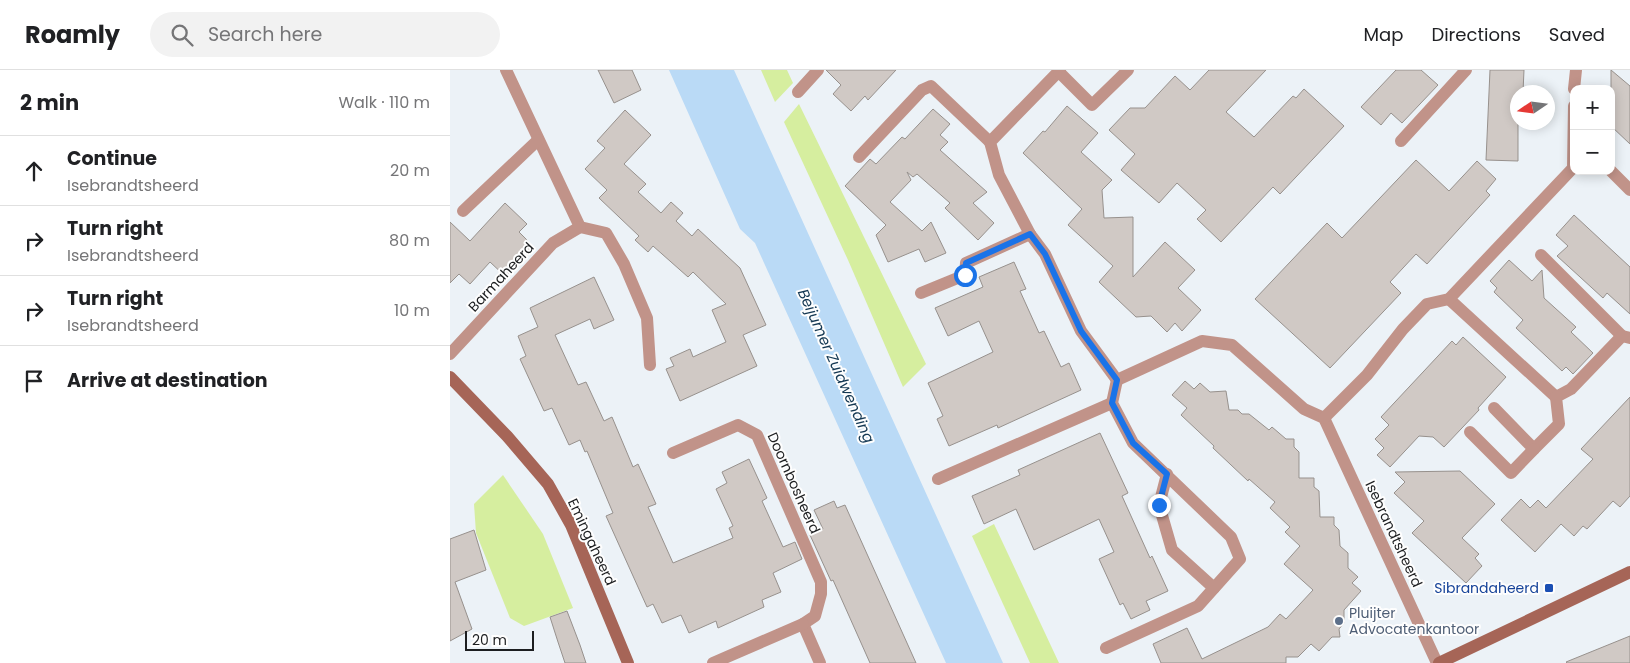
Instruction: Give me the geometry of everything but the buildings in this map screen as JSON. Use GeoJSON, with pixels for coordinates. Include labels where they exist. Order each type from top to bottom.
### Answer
{"type":"FeatureCollection","features":[{"type":"Feature","properties":{"kind":"street"},"geometry":{"type":"LineString","coordinates":[[506,70],[580,227],[606,233],[624,264],[647,318],[650,365]]}},
{"type":"Feature","properties":{"kind":"street"},"geometry":{"type":"LineString","coordinates":[[798,92],[818,70]]}},
{"type":"Feature","properties":{"kind":"street"},"geometry":{"type":"LineString","coordinates":[[990,142],[1059,71],[1092,105],[1128,70]]}},
{"type":"Feature","properties":{"kind":"street"},"geometry":{"type":"LineString","coordinates":[[1401,141],[1466,70]]}},
{"type":"Feature","properties":{"kind":"street"},"geometry":{"type":"LineString","coordinates":[[1574,85],[1576,70]]}},
{"type":"Feature","properties":{"kind":"street"},"geometry":{"type":"LineString","coordinates":[[859,157],[922,90],[931,86],[990,142],[1000,175],[1030,234],[1045,254],[1081,331],[1117,380],[1112,403],[1133,443],[1231,537],[1240,559],[1198,606],[1106,648]]}},
{"type":"Feature","properties":{"kind":"street"},"geometry":{"type":"LineString","coordinates":[[463,210],[538,140]]}},
{"type":"Feature","properties":{"kind":"street"},"geometry":{"type":"LineString","coordinates":[[1117,380],[1202,342],[1232,345],[1304,409],[1324,418],[1367,375],[1403,329],[1428,304],[1449,299],[1570,171]]}},
{"type":"Feature","properties":{"kind":"street"},"geometry":{"type":"LineString","coordinates":[[1615,175],[1630,190]]}},
{"type":"Feature","properties":{"kind":"street","name":"Barmaheerd"},"geometry":{"type":"LineString","coordinates":[[450,354],[553,243],[580,227]]}},
{"type":"Feature","properties":{"kind":"street"},"geometry":{"type":"LineString","coordinates":[[921,294],[965,275],[966,263],[1030,234]]}},
{"type":"Feature","properties":{"kind":"street"},"geometry":{"type":"LineString","coordinates":[[1541,255],[1626,337],[1571,389],[1556,398]]}},
{"type":"Feature","properties":{"kind":"street"},"geometry":{"type":"LineString","coordinates":[[1449,299],[1556,398],[1559,424],[1511,473],[1470,432]]}},
{"type":"Feature","properties":{"kind":"street","name":"Emingaheerd"},"geometry":{"type":"LineString","coordinates":[[450,377],[507,436],[548,484],[571,525],[628,663]]}},
{"type":"Feature","properties":{"kind":"street"},"geometry":{"type":"LineString","coordinates":[[938,479],[1112,403]]}},
{"type":"Feature","properties":{"kind":"street"},"geometry":{"type":"LineString","coordinates":[[1494,408],[1534,449]]}},
{"type":"Feature","properties":{"kind":"street","name":"Isebrandtsheerd"},"geometry":{"type":"LineString","coordinates":[[1324,418],[1438,663]]}},
{"type":"Feature","properties":{"kind":"street","name":"Doornbosheerd"},"geometry":{"type":"LineString","coordinates":[[673,453],[738,425],[757,435],[821,582],[821,594],[815,616],[803,624],[713,663]]}},
{"type":"Feature","properties":{"kind":"street"},"geometry":{"type":"LineString","coordinates":[[1167,474],[1159,505],[1172,550],[1214,588]]}},
{"type":"Feature","properties":{"kind":"street"},"geometry":{"type":"LineString","coordinates":[[1438,663],[1630,572]]}},
{"type":"Feature","properties":{"kind":"street"},"geometry":{"type":"LineString","coordinates":[[803,624],[820,663]]}},
{"type":"Feature","properties":{"kind":"green space"},"geometry":{"type":"Polygon","coordinates":[[[761,70],[787,70],[793,83],[775,102],[761,70]]]}},
{"type":"Feature","properties":{"kind":"green space"},"geometry":{"type":"Polygon","coordinates":[[[799,104],[926,364],[903,387],[848,260],[784,122],[799,104]]]}},
{"type":"Feature","properties":{"kind":"green space"},"geometry":{"type":"Polygon","coordinates":[[[503,475],[543,534],[573,608],[524,626],[510,618],[476,533],[474,504],[503,475]]]}},
{"type":"Feature","properties":{"kind":"green space"},"geometry":{"type":"Polygon","coordinates":[[[994,524],[1059,663],[1030,663],[972,536],[994,524]]]}},
{"type":"Feature","properties":{"kind":"water","name":"Beijumer Zuidwending"},"geometry":{"type":"Polygon","coordinates":[[[669,70],[734,70],[1003,663],[946,663],[755,243],[740,229],[669,70]]]}},
{"type":"Feature","properties":{"kind":"place","name":"Sibrandaheerd"},"geometry":{"type":"Point","coordinates":[1549,588]}},
{"type":"Feature","properties":{"kind":"place","name":"Pluijter Advocatenkantoor"},"geometry":{"type":"Point","coordinates":[1339,621]}},
{"type":"Feature","properties":{"kind":"route"},"geometry":{"type":"LineString","coordinates":[[965,275],[966,263],[1030,234],[1045,254],[1081,331],[1117,380],[1112,403],[1133,443],[1167,474],[1159,505]]}}]}
